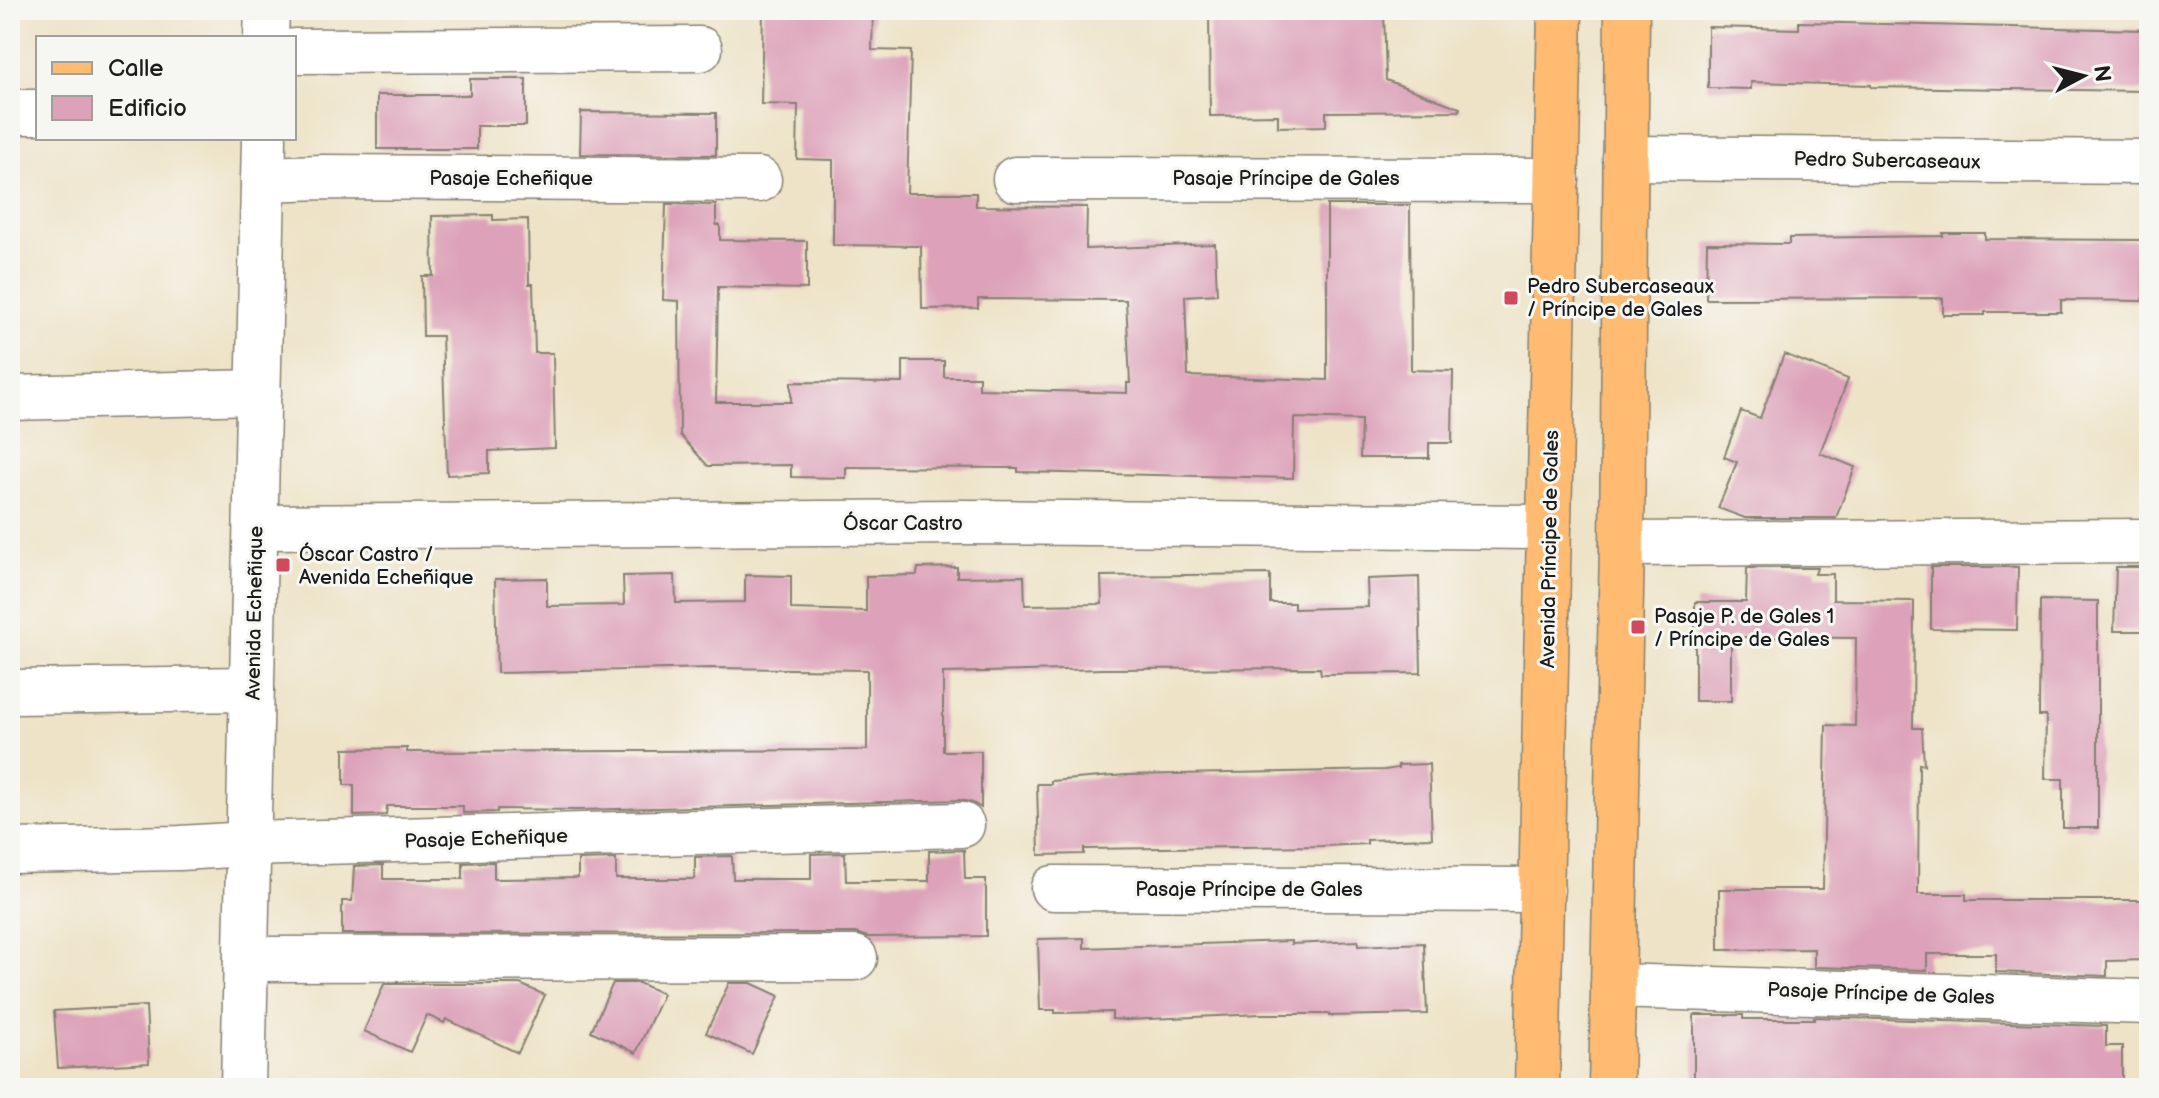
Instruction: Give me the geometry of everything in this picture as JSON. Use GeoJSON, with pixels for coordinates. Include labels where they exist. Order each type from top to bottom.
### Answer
{"type":"FeatureCollection","features":[{"type":"Feature","properties":{"kind":"main road","name":"Avenida Príncipe de Gales"},"geometry":{"type":"LineString","coordinates":[[1537,1088],[1560,10]]}},
{"type":"Feature","properties":{"kind":"main road"},"geometry":{"type":"LineString","coordinates":[[1611,1088],[1622,544],[1627,10]]}},
{"type":"Feature","properties":{"kind":"street"},"geometry":{"type":"LineString","coordinates":[[266,36],[267,10]]}},
{"type":"Feature","properties":{"kind":"street"},"geometry":{"type":"LineString","coordinates":[[296,51],[700,49]]}},
{"type":"Feature","properties":{"kind":"street"},"geometry":{"type":"LineString","coordinates":[[10,112],[36,112]]}},
{"type":"Feature","properties":{"kind":"street","name":"Pedro Subercaseaux"},"geometry":{"type":"LineString","coordinates":[[1625,158],[2149,162]]}},
{"type":"Feature","properties":{"kind":"street","name":"Pasaje Echeñique"},"geometry":{"type":"LineString","coordinates":[[263,159],[339,177],[759,180]]}},
{"type":"Feature","properties":{"kind":"street","name":"Avenida Echeñique"},"geometry":{"type":"LineString","coordinates":[[243,1088],[263,159]]}},
{"type":"Feature","properties":{"kind":"street","name":"Pasaje Príncipe de Gales"},"geometry":{"type":"LineString","coordinates":[[1015,179],[1557,180]]}},
{"type":"Feature","properties":{"kind":"street"},"geometry":{"type":"LineString","coordinates":[[10,398],[259,392]]}},
{"type":"Feature","properties":{"kind":"street","name":"Óscar Castro"},"geometry":{"type":"LineString","coordinates":[[256,527],[963,522],[1549,527]]}},
{"type":"Feature","properties":{"kind":"street"},"geometry":{"type":"LineString","coordinates":[[1622,544],[2149,541]]}},
{"type":"Feature","properties":{"kind":"street"},"geometry":{"type":"LineString","coordinates":[[10,692],[252,689]]}},
{"type":"Feature","properties":{"kind":"street","name":"Pasaje Echeñique"},"geometry":{"type":"LineString","coordinates":[[10,851],[962,825]]}},
{"type":"Feature","properties":{"kind":"street","name":"Pasaje Príncipe de Gales"},"geometry":{"type":"LineString","coordinates":[[1053,888],[1542,890]]}},
{"type":"Feature","properties":{"kind":"street"},"geometry":{"type":"LineString","coordinates":[[246,959],[855,958]]}},
{"type":"Feature","properties":{"kind":"street","name":"Pasaje Príncipe de Gales"},"geometry":{"type":"LineString","coordinates":[[1613,986],[2149,1002]]}},
{"type":"Feature","properties":{"kind":"building"},"geometry":{"type":"Polygon","coordinates":[[[763,10],[873,10],[872,50],[911,51],[907,193],[976,193],[976,206],[1087,207],[1086,249],[1215,244],[1217,294],[1185,296],[1188,376],[1327,380],[1327,205],[1410,205],[1411,370],[1453,371],[1452,443],[1429,443],[1429,458],[1360,458],[1361,420],[1294,418],[1293,478],[1018,472],[1018,468],[846,467],[846,478],[791,477],[791,465],[708,466],[680,435],[679,301],[663,300],[666,204],[716,205],[720,240],[807,241],[807,289],[718,287],[716,402],[791,402],[791,382],[903,383],[903,361],[944,361],[944,377],[979,377],[979,389],[1127,393],[1127,383],[1130,383],[1126,300],[978,299],[978,308],[922,309],[921,246],[833,245],[833,160],[797,159],[798,105],[761,104],[763,10]]]}},
{"type":"Feature","properties":{"kind":"building"},"geometry":{"type":"Polygon","coordinates":[[[1209,10],[1384,10],[1386,80],[1460,108],[1459,111],[1326,112],[1326,126],[1278,127],[1278,115],[1210,116],[1209,10]]]}},
{"type":"Feature","properties":{"kind":"building"},"geometry":{"type":"Polygon","coordinates":[[[1799,22],[2146,30],[2145,91],[1751,82],[1751,89],[1708,88],[1708,27],[1799,29],[1799,22]]]}},
{"type":"Feature","properties":{"kind":"building"},"geometry":{"type":"Polygon","coordinates":[[[470,79],[526,79],[526,126],[477,126],[477,149],[377,149],[377,95],[470,95],[470,79]]]}},
{"type":"Feature","properties":{"kind":"building"},"geometry":{"type":"Polygon","coordinates":[[[581,112],[716,113],[716,155],[580,154],[581,112]]]}},
{"type":"Feature","properties":{"kind":"building"},"geometry":{"type":"Polygon","coordinates":[[[493,215],[493,220],[528,219],[535,353],[553,353],[555,448],[489,451],[489,473],[447,475],[442,336],[423,336],[422,276],[433,276],[432,216],[493,215]]]}},
{"type":"Feature","properties":{"kind":"building"},"geometry":{"type":"Polygon","coordinates":[[[1943,233],[1985,233],[1985,239],[2143,240],[2143,301],[2061,300],[2061,312],[1943,315],[1943,298],[1706,299],[1707,243],[1789,244],[1789,238],[1943,236],[1943,233]]]}},
{"type":"Feature","properties":{"kind":"building"},"geometry":{"type":"Polygon","coordinates":[[[1784,354],[1848,379],[1820,453],[1855,467],[1836,518],[1745,518],[1718,508],[1737,462],[1724,457],[1741,411],[1760,418],[1784,354]]]}},
{"type":"Feature","properties":{"kind":"building"},"geometry":{"type":"Polygon","coordinates":[[[957,567],[957,577],[1024,576],[1025,605],[1102,604],[1101,576],[1270,574],[1270,603],[1294,603],[1294,609],[1368,607],[1367,579],[1419,577],[1421,673],[1321,674],[1320,668],[943,673],[943,751],[981,751],[981,808],[961,800],[578,810],[498,809],[497,812],[463,813],[463,806],[387,806],[386,815],[354,816],[354,785],[344,785],[344,749],[407,748],[407,752],[867,750],[867,670],[711,668],[497,673],[495,579],[547,578],[547,606],[624,605],[623,576],[675,575],[676,603],[745,602],[745,575],[791,576],[791,609],[866,611],[866,576],[917,575],[918,568],[957,567]]]}},
{"type":"Feature","properties":{"kind":"building"},"geometry":{"type":"Polygon","coordinates":[[[1931,567],[2018,567],[2017,630],[1931,629],[1931,567]]]}},
{"type":"Feature","properties":{"kind":"building"},"geometry":{"type":"Polygon","coordinates":[[[2116,567],[2149,567],[2149,631],[2114,631],[2116,567]]]}},
{"type":"Feature","properties":{"kind":"building"},"geometry":{"type":"Polygon","coordinates":[[[1747,568],[1817,568],[1815,574],[1833,574],[1833,600],[1914,601],[1913,728],[1922,728],[1924,765],[1919,764],[1918,894],[1966,894],[1966,900],[2146,900],[2146,960],[2107,961],[2107,976],[1996,972],[1996,954],[1927,954],[1927,970],[1814,967],[1814,949],[1719,950],[1719,889],[1823,889],[1826,725],[1855,726],[1856,638],[1731,637],[1731,701],[1695,701],[1695,602],[1746,602],[1747,568]]]}},
{"type":"Feature","properties":{"kind":"building"},"geometry":{"type":"Polygon","coordinates":[[[2040,600],[2098,601],[2098,828],[2063,828],[2063,779],[2045,779],[2046,716],[2039,716],[2040,600]]]}},
{"type":"Feature","properties":{"kind":"building"},"geometry":{"type":"Polygon","coordinates":[[[1429,764],[1432,838],[1367,840],[1367,844],[1322,846],[1084,849],[1084,854],[1039,855],[1037,784],[1126,775],[1384,770],[1398,768],[1398,765],[1429,764]]]}},
{"type":"Feature","properties":{"kind":"building"},"geometry":{"type":"Polygon","coordinates":[[[964,850],[965,879],[986,879],[986,936],[868,937],[855,933],[342,934],[342,901],[352,901],[354,866],[383,865],[383,879],[463,879],[463,863],[494,862],[494,879],[578,878],[578,860],[616,859],[616,879],[695,879],[695,857],[732,856],[733,879],[811,879],[811,854],[845,853],[846,881],[929,881],[929,851],[964,850]]]}},
{"type":"Feature","properties":{"kind":"building"},"geometry":{"type":"Polygon","coordinates":[[[1084,938],[1084,948],[1291,941],[1291,944],[1358,941],[1358,946],[1424,943],[1427,1014],[1262,1014],[1127,1020],[1112,1019],[1112,1012],[1055,1013],[1055,1010],[1040,1010],[1038,939],[1084,938]]]}},
{"type":"Feature","properties":{"kind":"building"},"geometry":{"type":"Polygon","coordinates":[[[613,983],[639,983],[663,994],[636,1053],[591,1031],[613,983]]]}},
{"type":"Feature","properties":{"kind":"building"},"geometry":{"type":"Polygon","coordinates":[[[729,983],[751,983],[779,996],[752,1054],[706,1033],[729,983]]]}},
{"type":"Feature","properties":{"kind":"building"},"geometry":{"type":"Polygon","coordinates":[[[384,984],[520,984],[545,995],[518,1053],[446,1019],[444,1023],[427,1015],[410,1052],[364,1031],[384,984]]]}},
{"type":"Feature","properties":{"kind":"building"},"geometry":{"type":"Polygon","coordinates":[[[146,1006],[149,1063],[58,1068],[54,1011],[146,1006]]]}},
{"type":"Feature","properties":{"kind":"building"},"geometry":{"type":"Polygon","coordinates":[[[1694,1015],[1743,1015],[1743,1019],[1814,1017],[2106,1026],[2106,1046],[2122,1046],[2122,1088],[1694,1088],[1694,1015]]]}},
{"type":"Feature","properties":{"kind":"place","name":"Pedro Subercaseaux / Príncipe de Gales"},"geometry":{"type":"Point","coordinates":[1511,298]}},
{"type":"Feature","properties":{"kind":"place","name":"Óscar Castro / Avenida Echeñique"},"geometry":{"type":"Point","coordinates":[283,565]}},
{"type":"Feature","properties":{"kind":"place","name":"Pasaje P. de Gales 1 / Príncipe de Gales"},"geometry":{"type":"Point","coordinates":[1638,627]}}]}
